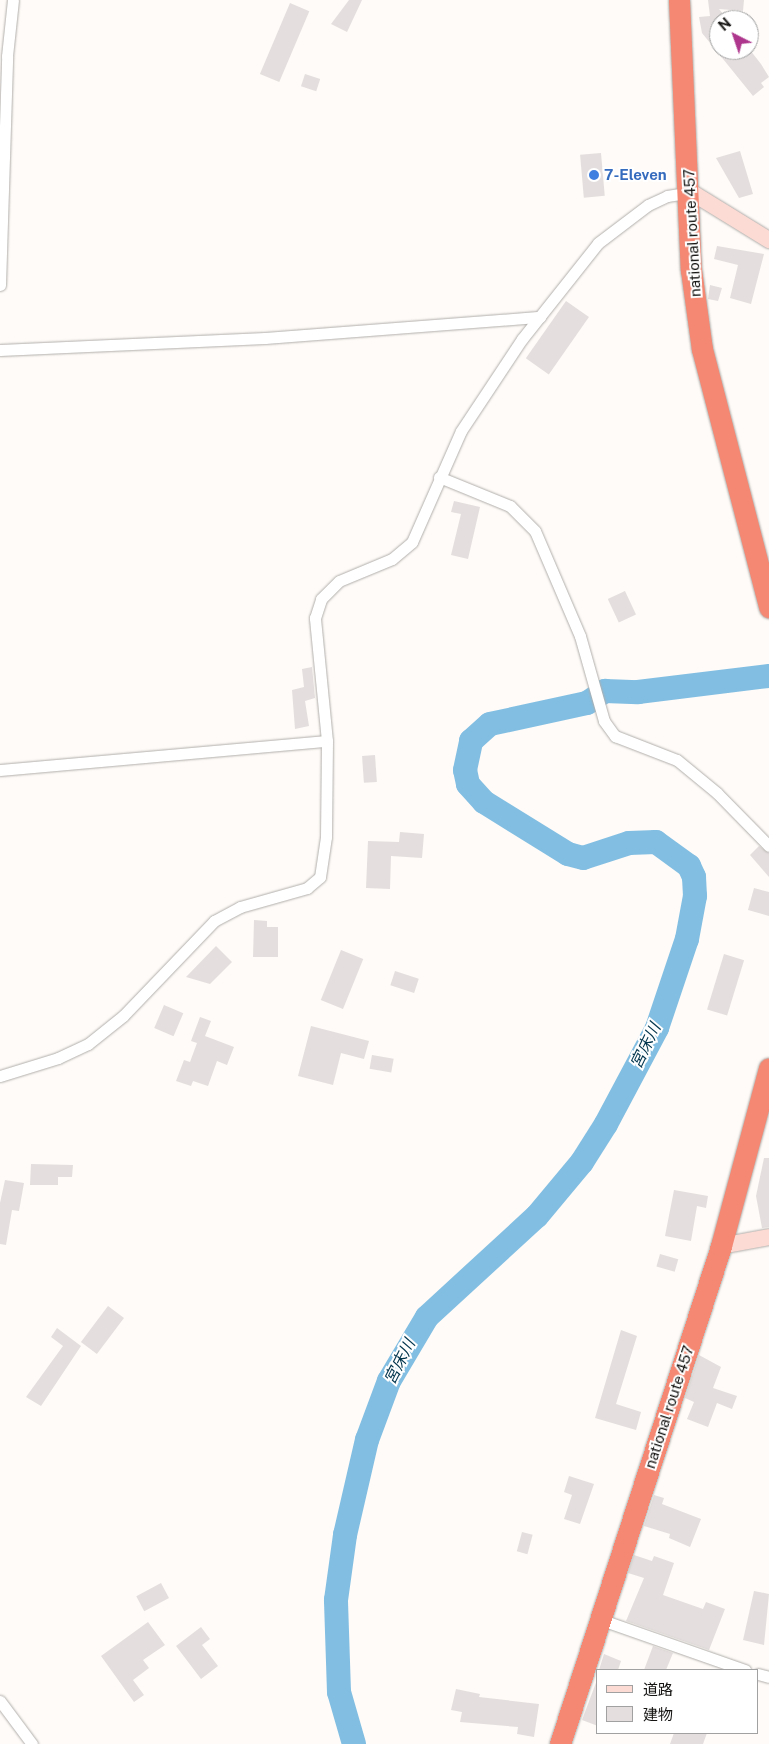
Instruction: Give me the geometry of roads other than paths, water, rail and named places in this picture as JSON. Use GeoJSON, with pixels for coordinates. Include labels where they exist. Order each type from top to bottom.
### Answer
{"type":"FeatureCollection","features":[{"type":"Feature","properties":{"kind":"highway","name":"national route 457"},"geometry":{"type":"LineString","coordinates":[[679,0],[691,192],[691,270],[702,350],[769,607]]}},
{"type":"Feature","properties":{"kind":"highway","name":"national route 457"},"geometry":{"type":"LineString","coordinates":[[560,1744],[721,1246],[769,1068]]}},
{"type":"Feature","properties":{"kind":"street"},"geometry":{"type":"LineString","coordinates":[[0,286],[7,56],[13,0]]}},
{"type":"Feature","properties":{"kind":"street"},"geometry":{"type":"LineString","coordinates":[[0,1076],[58,1058],[88,1044],[123,1016],[214,921],[240,907],[307,888],[320,877],[326,837],[327,741],[315,611],[326,592],[339,582],[392,560],[412,542],[439,477],[461,431],[540,317],[587,255],[615,227],[666,196],[691,192],[769,240]]}},
{"type":"Feature","properties":{"kind":"street"},"geometry":{"type":"LineString","coordinates":[[0,350],[265,338],[540,317]]}},
{"type":"Feature","properties":{"kind":"street"},"geometry":{"type":"LineString","coordinates":[[439,477],[510,506],[535,531],[585,652],[602,716],[608,728],[621,740],[661,752],[696,774],[769,846]]}},
{"type":"Feature","properties":{"kind":"street"},"geometry":{"type":"LineString","coordinates":[[0,770],[327,741]]}},
{"type":"Feature","properties":{"kind":"street"},"geometry":{"type":"LineString","coordinates":[[721,1246],[769,1237]]}},
{"type":"Feature","properties":{"kind":"street"},"geometry":{"type":"LineString","coordinates":[[599,1619],[742,1669]]}},
{"type":"Feature","properties":{"kind":"street"},"geometry":{"type":"LineString","coordinates":[[0,1701],[32,1744]]}},
{"type":"Feature","properties":{"kind":"waterway","name":"宮床川"},"geometry":{"type":"LineString","coordinates":[[354,1744],[339,1692],[336,1600],[345,1535],[367,1440],[389,1381],[427,1317],[537,1216],[582,1162],[606,1124],[657,1028],[687,939],[695,896],[694,877],[689,866],[656,842],[629,843],[583,858],[568,854],[484,802],[468,784],[465,770],[471,741],[490,724],[587,703],[605,691],[638,692],[769,676]]}},
{"type":"Feature","properties":{"kind":"place","name":"7-Eleven"},"geometry":{"type":"Point","coordinates":[594,175]}}]}
